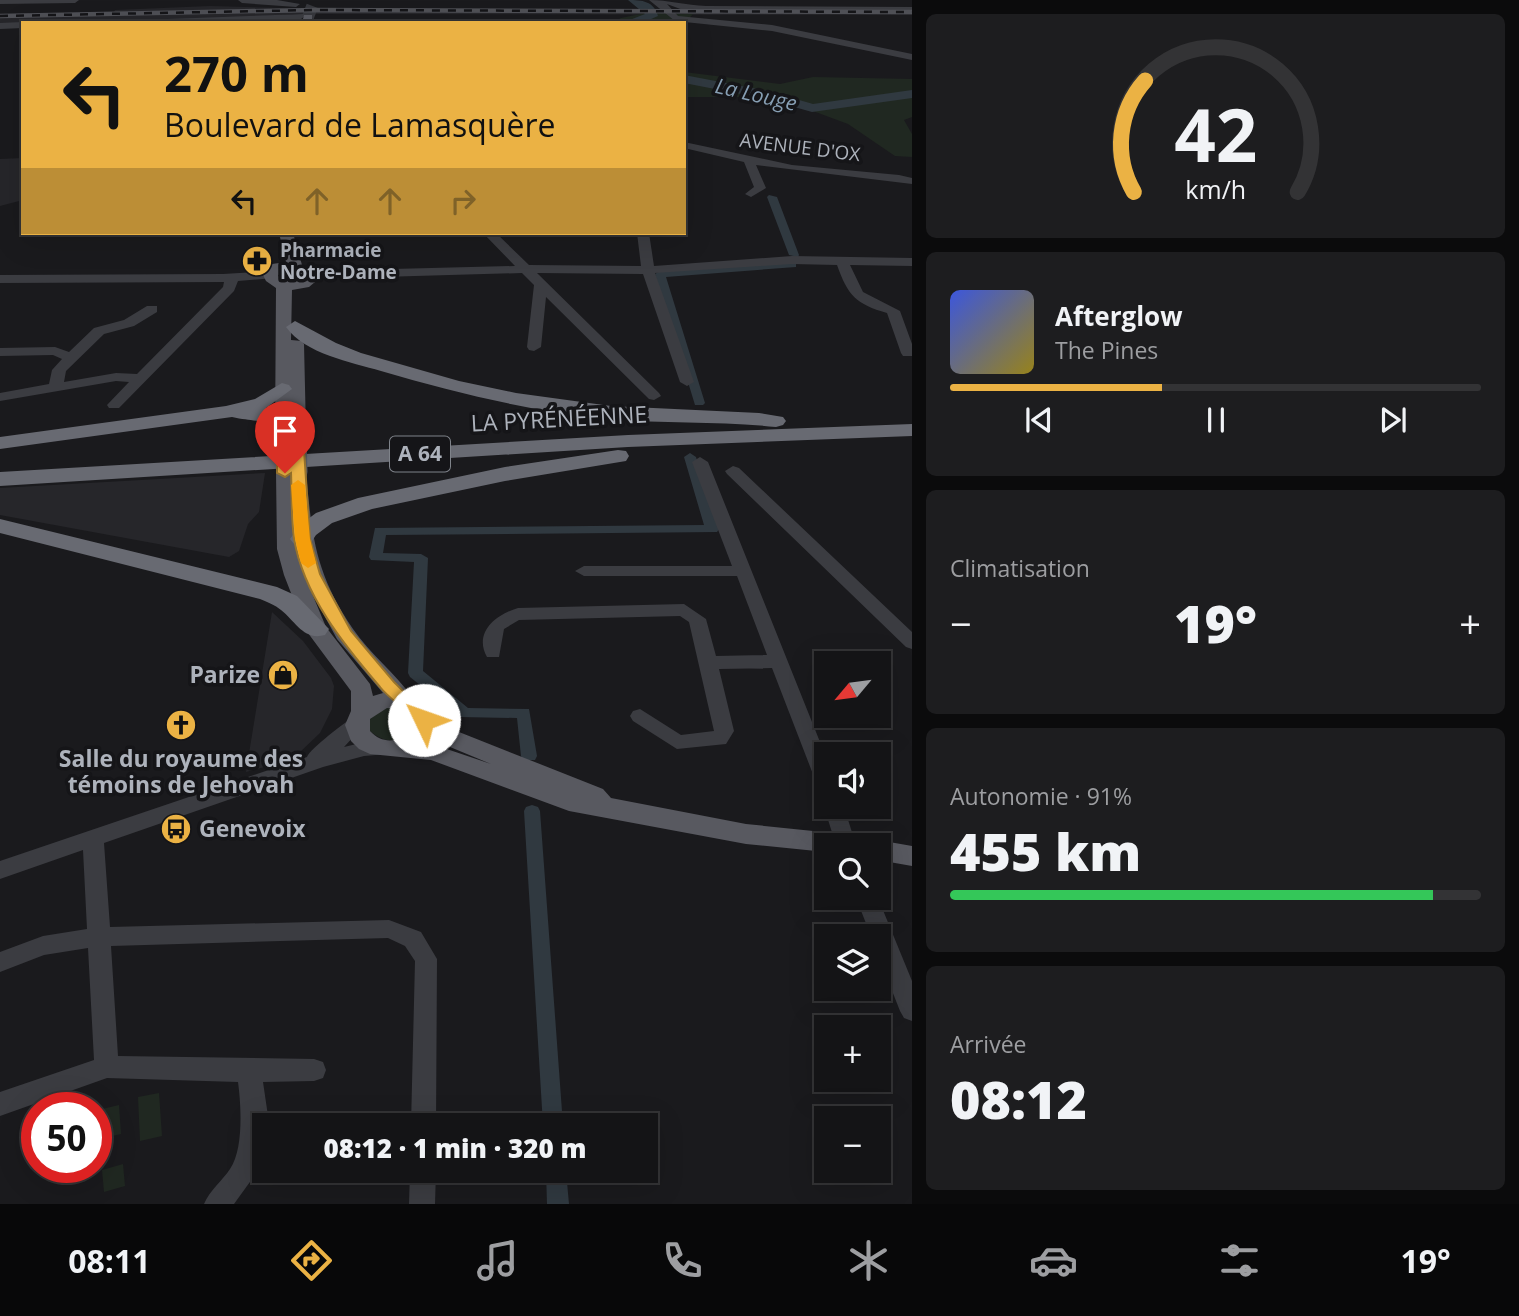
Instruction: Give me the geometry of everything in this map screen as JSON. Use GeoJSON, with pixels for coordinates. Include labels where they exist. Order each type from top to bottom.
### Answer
{"type":"FeatureCollection","features":[{"type":"Feature","properties":{"kind":"highway"},"geometry":{"type":"LineString","coordinates":[[295,327],[329,348],[451,387],[528,402],[631,414],[744,417],[776,421]]}},
{"type":"Feature","properties":{"kind":"highway"},"geometry":{"type":"LineString","coordinates":[[0,443],[226,412],[262,402],[282,389]]}},
{"type":"Feature","properties":{"kind":"highway"},"geometry":{"type":"LineString","coordinates":[[226,412],[258,412],[288,431]]}},
{"type":"Feature","properties":{"kind":"highway","name":"LA PYRÉNÉENNE"},"geometry":{"type":"LineString","coordinates":[[0,466],[776,421],[912,417]]}},
{"type":"Feature","properties":{"kind":"highway","name":"LA PYRÉNÉENNE"},"geometry":{"type":"LineString","coordinates":[[0,479],[839,431],[912,430]]}},
{"type":"Feature","properties":{"kind":"highway"},"geometry":{"type":"LineString","coordinates":[[302,539],[315,524],[348,508],[505,474],[693,446],[832,437],[839,431]]}},
{"type":"Feature","properties":{"kind":"highway"},"geometry":{"type":"LineString","coordinates":[[0,526],[268,593],[288,603],[316,629]]}},
{"type":"Feature","properties":{"kind":"main road"},"geometry":{"type":"LineString","coordinates":[[285,235],[276,276],[284,288],[282,389],[291,472],[302,539],[312,574],[345,634],[403,701],[417,708],[424,720],[446,736],[594,796],[607,807]]}},
{"type":"Feature","properties":{"kind":"main road"},"geometry":{"type":"LineString","coordinates":[[286,235],[295,267],[306,280]]}},
{"type":"Feature","properties":{"kind":"main road"},"geometry":{"type":"LineString","coordinates":[[276,276],[295,267]]}},
{"type":"Feature","properties":{"kind":"main road"},"geometry":{"type":"LineString","coordinates":[[276,276],[306,280]]}},
{"type":"Feature","properties":{"kind":"main road"},"geometry":{"type":"LineString","coordinates":[[288,431],[295,327],[294,291],[306,280]]}},
{"type":"Feature","properties":{"kind":"main road"},"geometry":{"type":"LineString","coordinates":[[291,472],[287,549],[297,585],[316,629],[362,690],[359,736],[391,748],[433,752],[569,802],[746,834],[814,841]]}},
{"type":"Feature","properties":{"kind":"main road"},"geometry":{"type":"LineString","coordinates":[[359,717],[385,700],[403,701]]}},
{"type":"Feature","properties":{"kind":"main road"},"geometry":{"type":"LineString","coordinates":[[391,748],[418,739],[424,720]]}},
{"type":"Feature","properties":{"kind":"main road"},"geometry":{"type":"LineString","coordinates":[[891,852],[912,856]]}},
{"type":"Feature","properties":{"kind":"street"},"geometry":{"type":"LineString","coordinates":[[0,1],[75,0]]}},
{"type":"Feature","properties":{"kind":"street"},"geometry":{"type":"LineString","coordinates":[[242,0],[275,5],[303,4]]}},
{"type":"Feature","properties":{"kind":"street"},"geometry":{"type":"LineString","coordinates":[[653,0],[665,8],[671,17],[678,19],[772,28],[912,57]]}},
{"type":"Feature","properties":{"kind":"street"},"geometry":{"type":"LineString","coordinates":[[664,0],[694,8],[912,10]]}},
{"type":"Feature","properties":{"kind":"street"},"geometry":{"type":"LineString","coordinates":[[737,9],[744,0]]}},
{"type":"Feature","properties":{"kind":"street"},"geometry":{"type":"LineString","coordinates":[[206,21],[305,18]]}},
{"type":"Feature","properties":{"kind":"street"},"geometry":{"type":"LineString","coordinates":[[0,26],[21,25]]}},
{"type":"Feature","properties":{"kind":"street","name":"AVENUE D'OX"},"geometry":{"type":"LineString","coordinates":[[686,145],[749,161],[808,170],[884,174],[912,181]]}},
{"type":"Feature","properties":{"kind":"street"},"geometry":{"type":"LineString","coordinates":[[749,161],[760,188],[751,194]]}},
{"type":"Feature","properties":{"kind":"street"},"geometry":{"type":"LineString","coordinates":[[491,235],[654,396]]}},
{"type":"Feature","properties":{"kind":"street"},"geometry":{"type":"LineString","coordinates":[[643,235],[648,270],[687,382]]}},
{"type":"Feature","properties":{"kind":"street"},"geometry":{"type":"LineString","coordinates":[[306,280],[526,269],[648,270],[792,260],[912,262]]}},
{"type":"Feature","properties":{"kind":"street"},"geometry":{"type":"LineString","coordinates":[[842,260],[854,294],[869,304],[894,311],[908,353]]}},
{"type":"Feature","properties":{"kind":"street"},"geometry":{"type":"LineString","coordinates":[[0,279],[276,276]]}},
{"type":"Feature","properties":{"kind":"street"},"geometry":{"type":"LineString","coordinates":[[114,405],[229,288],[232,278]]}},
{"type":"Feature","properties":{"kind":"street"},"geometry":{"type":"LineString","coordinates":[[534,347],[541,284]]}},
{"type":"Feature","properties":{"kind":"street"},"geometry":{"type":"LineString","coordinates":[[56,388],[59,370],[99,331],[129,323],[152,309]]}},
{"type":"Feature","properties":{"kind":"street"},"geometry":{"type":"LineString","coordinates":[[0,352],[55,351],[71,358]]}},
{"type":"Feature","properties":{"kind":"street"},"geometry":{"type":"LineString","coordinates":[[0,397],[116,377],[139,379]]}},
{"type":"Feature","properties":{"kind":"street"},"geometry":{"type":"LineString","coordinates":[[700,462],[814,751]]}},
{"type":"Feature","properties":{"kind":"street"},"geometry":{"type":"LineString","coordinates":[[733,471],[912,643]]}},
{"type":"Feature","properties":{"kind":"street"},"geometry":{"type":"LineString","coordinates":[[584,571],[743,571]]}},
{"type":"Feature","properties":{"kind":"street"},"geometry":{"type":"LineString","coordinates":[[493,653],[492,632],[497,623],[517,614],[684,610],[697,619],[724,731],[719,739],[677,742],[640,716]]}},
{"type":"Feature","properties":{"kind":"street"},"geometry":{"type":"LineString","coordinates":[[708,663],[779,661]]}},
{"type":"Feature","properties":{"kind":"street"},"geometry":{"type":"LineString","coordinates":[[288,772],[338,741],[359,717]]}},
{"type":"Feature","properties":{"kind":"street"},"geometry":{"type":"LineString","coordinates":[[0,870],[349,752],[391,748]]}},
{"type":"Feature","properties":{"kind":"street"},"geometry":{"type":"LineString","coordinates":[[93,838],[107,1067]]}},
{"type":"Feature","properties":{"kind":"street"},"geometry":{"type":"LineString","coordinates":[[872,910],[912,1011]]}},
{"type":"Feature","properties":{"kind":"street"},"geometry":{"type":"LineString","coordinates":[[0,962],[43,946],[99,937],[389,929],[413,939],[426,959],[424,1113]]}},
{"type":"Feature","properties":{"kind":"street"},"geometry":{"type":"LineString","coordinates":[[0,1104],[107,1067],[314,1070]]}},
{"type":"Feature","properties":{"kind":"street"},"geometry":{"type":"LineString","coordinates":[[217,1204],[244,1172],[255,1116],[249,1071]]}},
{"type":"Feature","properties":{"kind":"street"},"geometry":{"type":"LineString","coordinates":[[422,1204],[423,1183]]}},
{"type":"Feature","properties":{"kind":"shaded area"},"geometry":{"type":"Polygon","coordinates":[[[210,6],[352,10],[912,11],[912,15],[294,14],[206,20],[21,21],[21,24],[0,24],[0,15],[210,6]]]}},
{"type":"Feature","properties":{"kind":"shaded area"},"geometry":{"type":"Polygon","coordinates":[[[645,13],[693,14],[686,22],[615,21],[645,13]]]}},
{"type":"Feature","properties":{"kind":"shaded area"},"geometry":{"type":"Polygon","coordinates":[[[686,72],[780,84],[813,77],[912,79],[912,117],[904,120],[912,134],[912,157],[895,156],[848,124],[794,104],[737,97],[686,97],[686,72]]]}},
{"type":"Feature","properties":{"kind":"shaded area"},"geometry":{"type":"Polygon","coordinates":[[[21,158],[21,201],[0,206],[0,159],[21,158]]]}},
{"type":"Feature","properties":{"kind":"shaded area"},"geometry":{"type":"Polygon","coordinates":[[[265,473],[259,512],[248,524],[239,551],[229,557],[0,515],[0,488],[265,473]]]}},
{"type":"Feature","properties":{"kind":"shaded area"},"geometry":{"type":"Polygon","coordinates":[[[272,612],[303,641],[331,678],[334,686],[332,709],[320,733],[299,753],[276,764],[246,772],[272,612]]]}},
{"type":"Feature","properties":{"kind":"shaded area"},"geometry":{"type":"Polygon","coordinates":[[[384,708],[405,709],[415,723],[401,739],[388,740],[369,730],[369,720],[384,708]]]}},
{"type":"Feature","properties":{"kind":"shaded area"},"geometry":{"type":"Polygon","coordinates":[[[159,1093],[162,1136],[140,1141],[138,1097],[159,1093]]]}},
{"type":"Feature","properties":{"kind":"shaded area"},"geometry":{"type":"Polygon","coordinates":[[[119,1105],[121,1134],[112,1136],[112,1107],[119,1105]]]}},
{"type":"Feature","properties":{"kind":"shaded area"},"geometry":{"type":"Polygon","coordinates":[[[123,1164],[125,1186],[104,1192],[103,1183],[112,1183],[112,1167],[123,1164]]]}},
{"type":"Feature","properties":{"kind":"waterway","name":"La Louge"},"geometry":{"type":"LineString","coordinates":[[634,0],[650,9],[652,16],[635,21]]}},
{"type":"Feature","properties":{"kind":"waterway","name":"La Louge"},"geometry":{"type":"LineString","coordinates":[[686,79],[768,95],[812,108],[912,94]]}},
{"type":"Feature","properties":{"kind":"waterway"},"geometry":{"type":"LineString","coordinates":[[772,197],[794,255]]}},
{"type":"Feature","properties":{"kind":"waterway"},"geometry":{"type":"LineString","coordinates":[[699,403],[660,274],[792,265]]}},
{"type":"Feature","properties":{"kind":"waterway"},"geometry":{"type":"LineString","coordinates":[[529,756],[524,713],[465,713],[415,673],[421,558],[376,557],[380,531],[712,529],[690,457]]}},
{"type":"Feature","properties":{"kind":"waterway"},"geometry":{"type":"LineString","coordinates":[[532,811],[552,1113]]}},
{"type":"Feature","properties":{"kind":"waterway"},"geometry":{"type":"LineString","coordinates":[[557,1183],[558,1204]]}},
{"type":"Feature","properties":{"kind":"tunnel"},"geometry":{"type":"LineString","coordinates":[[308,17],[313,4]]}},
{"type":"Feature","properties":{"kind":"railway"},"geometry":{"type":"LineString","coordinates":[[0,16],[315,10],[912,12]]}},
{"type":"Feature","properties":{"kind":"slow traffic"},"geometry":{"type":"LineString","coordinates":[[298,485],[302,539],[308,563]]}},
{"type":"Feature","properties":{"kind":"place","name":"Pharmacie Notre-Dame"},"geometry":{"type":"Point","coordinates":[257,261]}},
{"type":"Feature","properties":{"kind":"place","name":"Parize"},"geometry":{"type":"Point","coordinates":[283,675]}},
{"type":"Feature","properties":{"kind":"place","name":"Salle du royaume des témoins de Jehovah"},"geometry":{"type":"Point","coordinates":[181,725]}},
{"type":"Feature","properties":{"kind":"place","name":"Genevoix"},"geometry":{"type":"Point","coordinates":[176,829]}},
{"type":"Feature","properties":{"kind":"route"},"geometry":{"type":"LineString","coordinates":[[285,473],[284,421],[296,435],[302,539],[312,574],[345,634],[388,686],[403,701],[417,708],[424,720]]}}]}
